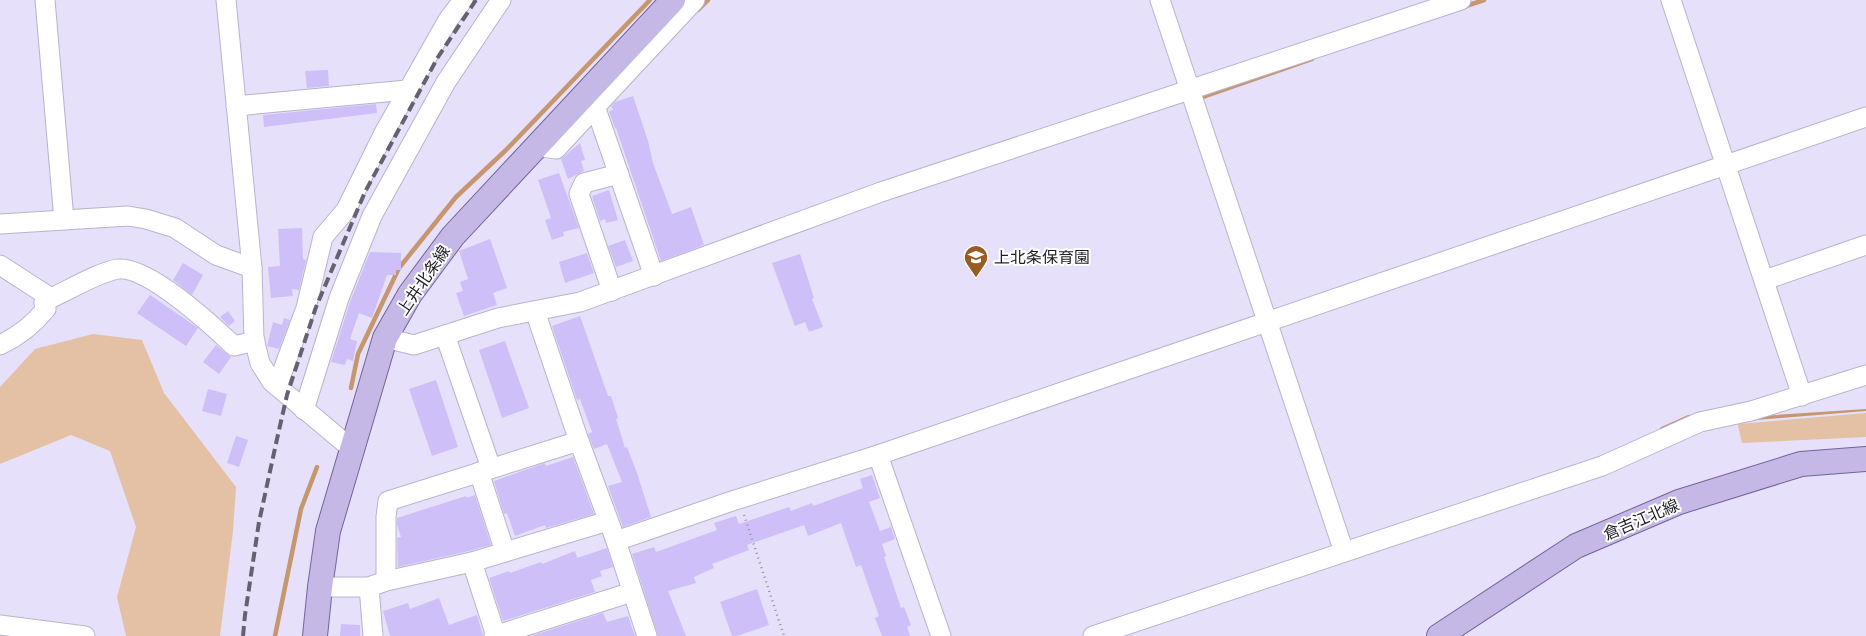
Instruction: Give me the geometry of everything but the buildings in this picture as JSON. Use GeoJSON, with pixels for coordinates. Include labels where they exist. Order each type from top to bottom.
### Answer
{"type":"FeatureCollection","features":[{"type":"Feature","properties":{"kind":"main road","name":"上井北条線"},"geometry":{"type":"LineString","coordinates":[[316,636],[320,587],[328,531],[385,338],[410,294],[431,264],[466,222],[673,0]]}},
{"type":"Feature","properties":{"kind":"main road","name":"倉吉江北線"},"geometry":{"type":"LineString","coordinates":[[1439,636],[1576,546],[1679,502],[1801,464],[1866,460]]}},
{"type":"Feature","properties":{"kind":"street"},"geometry":{"type":"LineString","coordinates":[[45,0],[64,220]]}},
{"type":"Feature","properties":{"kind":"street"},"geometry":{"type":"LineString","coordinates":[[226,0],[252,268],[255,341],[260,363],[272,382],[352,449]]}},
{"type":"Feature","properties":{"kind":"street"},"geometry":{"type":"LineString","coordinates":[[277,386],[306,308],[323,237],[346,210],[384,133],[448,20],[463,0]]}},
{"type":"Feature","properties":{"kind":"street"},"geometry":{"type":"LineString","coordinates":[[304,410],[339,298],[372,216],[446,82],[501,0]]}},
{"type":"Feature","properties":{"kind":"street"},"geometry":{"type":"LineString","coordinates":[[537,146],[556,149],[695,0]]}},
{"type":"Feature","properties":{"kind":"street"},"geometry":{"type":"LineString","coordinates":[[1160,0],[1344,552]]}},
{"type":"Feature","properties":{"kind":"street"},"geometry":{"type":"LineString","coordinates":[[385,338],[414,345],[498,318],[580,302],[881,192],[1461,0]]}},
{"type":"Feature","properties":{"kind":"street"},"geometry":{"type":"LineString","coordinates":[[1671,0],[1802,396]]}},
{"type":"Feature","properties":{"kind":"street"},"geometry":{"type":"LineString","coordinates":[[236,106],[408,90]]}},
{"type":"Feature","properties":{"kind":"street"},"geometry":{"type":"LineString","coordinates":[[595,106],[654,276]]}},
{"type":"Feature","properties":{"kind":"street"},"geometry":{"type":"LineString","coordinates":[[616,541],[732,501],[878,455],[1866,117]]}},
{"type":"Feature","properties":{"kind":"street"},"geometry":{"type":"LineString","coordinates":[[612,291],[579,194],[584,183],[619,174]]}},
{"type":"Feature","properties":{"kind":"street"},"geometry":{"type":"LineString","coordinates":[[0,224],[128,216],[146,219],[175,228],[216,255],[252,268]]}},
{"type":"Feature","properties":{"kind":"street"},"geometry":{"type":"LineString","coordinates":[[1765,280],[1866,245]]}},
{"type":"Feature","properties":{"kind":"street"},"geometry":{"type":"LineString","coordinates":[[0,265],[51,298]]}},
{"type":"Feature","properties":{"kind":"street"},"geometry":{"type":"LineString","coordinates":[[0,345],[18,336],[36,320],[46,309],[44,303],[51,298],[108,272],[120,269],[142,275],[180,298],[234,346],[255,341]]}},
{"type":"Feature","properties":{"kind":"street"},"geometry":{"type":"LineString","coordinates":[[535,311],[579,441],[616,541],[647,636]]}},
{"type":"Feature","properties":{"kind":"street"},"geometry":{"type":"LineString","coordinates":[[445,335],[485,470],[505,552]]}},
{"type":"Feature","properties":{"kind":"street"},"geometry":{"type":"LineString","coordinates":[[1093,636],[1602,466],[1700,422],[1751,411],[1866,375]]}},
{"type":"Feature","properties":{"kind":"street"},"geometry":{"type":"LineString","coordinates":[[373,636],[388,501],[579,441]]}},
{"type":"Feature","properties":{"kind":"street"},"geometry":{"type":"LineString","coordinates":[[878,455],[941,636]]}},
{"type":"Feature","properties":{"kind":"street"},"geometry":{"type":"LineString","coordinates":[[320,587],[378,584],[472,562],[608,521]]}},
{"type":"Feature","properties":{"kind":"street"},"geometry":{"type":"LineString","coordinates":[[472,562],[495,636],[632,592]]}},
{"type":"Feature","properties":{"kind":"street"},"geometry":{"type":"LineString","coordinates":[[0,625],[85,636]]}},
{"type":"Feature","properties":{"kind":"path"},"geometry":{"type":"LineString","coordinates":[[732,501],[743,512],[784,636]]}},
{"type":"Feature","properties":{"kind":"shaded area"},"geometry":{"type":"Polygon","coordinates":[[[93,334],[142,340],[164,393],[236,487],[233,531],[220,636],[126,636],[117,597],[136,527],[110,451],[71,435],[0,464],[0,387],[35,349],[93,334]]]}},
{"type":"Feature","properties":{"kind":"shaded area"},"geometry":{"type":"Polygon","coordinates":[[[1866,409],[1866,411],[1739,423],[1760,416],[1866,409]]]}},
{"type":"Feature","properties":{"kind":"shaded area"},"geometry":{"type":"Polygon","coordinates":[[[1866,413],[1866,437],[1742,443],[1738,426],[1738,424],[1866,413]]]}},
{"type":"Feature","properties":{"kind":"waterway"},"geometry":{"type":"LineString","coordinates":[[351,388],[358,354],[399,268],[456,197],[506,150],[650,0]]}},
{"type":"Feature","properties":{"kind":"waterway"},"geometry":{"type":"LineString","coordinates":[[698,10],[708,0]]}},
{"type":"Feature","properties":{"kind":"waterway"},"geometry":{"type":"LineString","coordinates":[[1463,7],[1484,0]]}},
{"type":"Feature","properties":{"kind":"waterway"},"geometry":{"type":"LineString","coordinates":[[1200,98],[1312,59]]}},
{"type":"Feature","properties":{"kind":"waterway"},"geometry":{"type":"LineString","coordinates":[[1662,429],[1689,417]]}},
{"type":"Feature","properties":{"kind":"waterway"},"geometry":{"type":"LineString","coordinates":[[275,636],[301,509],[317,467]]}},
{"type":"Feature","properties":{"kind":"railway"},"geometry":{"type":"LineString","coordinates":[[243,636],[259,522],[277,439],[287,395],[316,307],[365,192],[438,57],[476,0]]}},
{"type":"Feature","properties":{"kind":"place","name":"上北条保育園"},"geometry":{"type":"Point","coordinates":[976,278]}}]}
